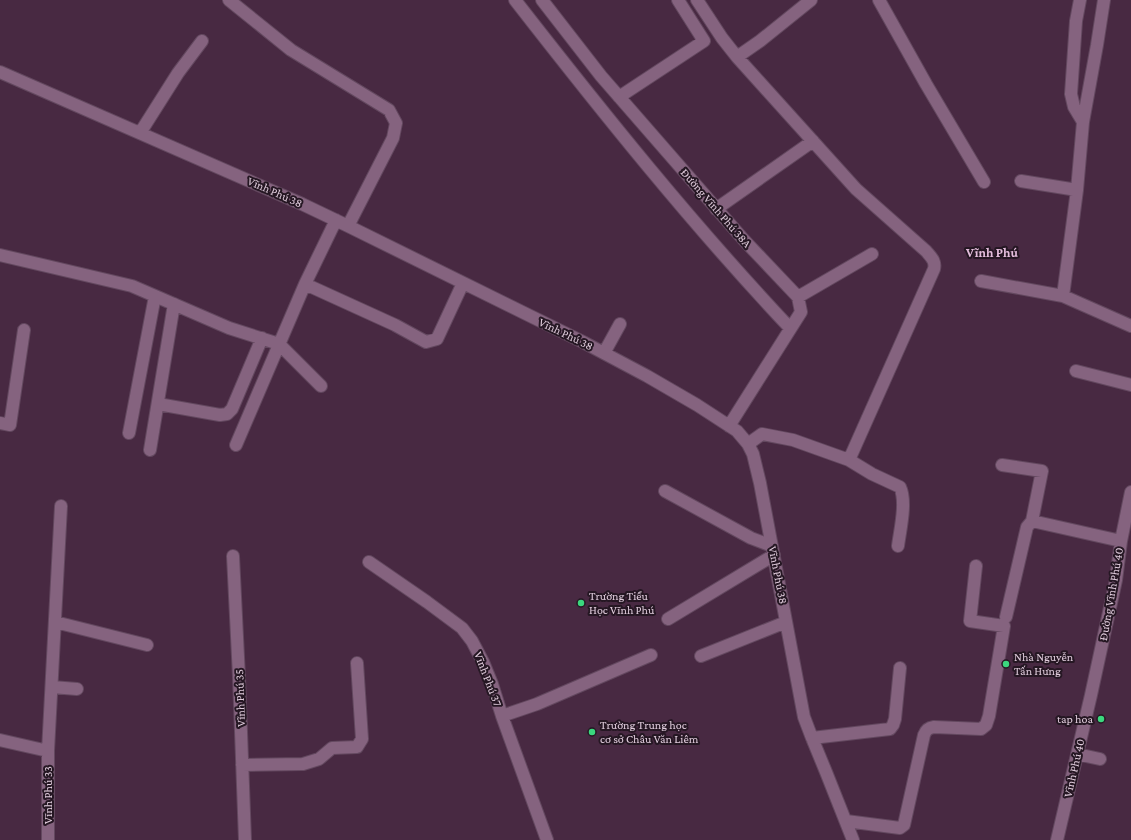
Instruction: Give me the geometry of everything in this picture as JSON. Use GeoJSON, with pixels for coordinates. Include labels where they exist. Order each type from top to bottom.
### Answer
{"type":"FeatureCollection","features":[{"type":"Feature","properties":{"kind":"street"},"geometry":{"type":"LineString","coordinates":[[229,0],[291,50],[389,110],[396,123],[393,138],[348,226]]}},
{"type":"Feature","properties":{"kind":"street"},"geometry":{"type":"LineString","coordinates":[[515,0],[594,101],[672,195],[741,276],[790,328]]}},
{"type":"Feature","properties":{"kind":"street","name":"Đường Vĩnh Phú 38A"},"geometry":{"type":"LineString","coordinates":[[542,0],[619,97],[716,209],[798,297]]}},
{"type":"Feature","properties":{"kind":"street"},"geometry":{"type":"LineString","coordinates":[[619,97],[704,41],[678,0]]}},
{"type":"Feature","properties":{"kind":"street"},"geometry":{"type":"LineString","coordinates":[[697,0],[722,38],[737,57],[813,141],[856,188],[926,251],[936,264],[849,460]]}},
{"type":"Feature","properties":{"kind":"street"},"geometry":{"type":"LineString","coordinates":[[737,57],[760,41],[811,0]]}},
{"type":"Feature","properties":{"kind":"street"},"geometry":{"type":"LineString","coordinates":[[879,0],[926,84],[984,182]]}},
{"type":"Feature","properties":{"kind":"street"},"geometry":{"type":"LineString","coordinates":[[1080,0],[1076,21],[1071,94],[1074,107],[1083,122]]}},
{"type":"Feature","properties":{"kind":"street"},"geometry":{"type":"LineString","coordinates":[[1064,296],[1077,190],[1083,122],[1104,0]]}},
{"type":"Feature","properties":{"kind":"street"},"geometry":{"type":"LineString","coordinates":[[140,133],[178,72],[202,41]]}},
{"type":"Feature","properties":{"kind":"street","name":"Vĩnh Phú 38"},"geometry":{"type":"LineString","coordinates":[[0,72],[336,220],[604,353],[697,405],[736,431],[748,444],[753,454],[760,483],[804,717],[853,840]]}},
{"type":"Feature","properties":{"kind":"street"},"geometry":{"type":"LineString","coordinates":[[716,209],[813,141]]}},
{"type":"Feature","properties":{"kind":"street"},"geometry":{"type":"LineString","coordinates":[[1021,181],[1077,190]]}},
{"type":"Feature","properties":{"kind":"street"},"geometry":{"type":"LineString","coordinates":[[236,444],[305,284],[336,220]]}},
{"type":"Feature","properties":{"kind":"street"},"geometry":{"type":"LineString","coordinates":[[729,426],[801,312],[798,297],[872,254]]}},
{"type":"Feature","properties":{"kind":"street"},"geometry":{"type":"LineString","coordinates":[[0,255],[132,286],[229,328],[279,344],[321,386]]}},
{"type":"Feature","properties":{"kind":"street"},"geometry":{"type":"LineString","coordinates":[[981,281],[1064,296],[1131,326]]}},
{"type":"Feature","properties":{"kind":"street"},"geometry":{"type":"LineString","coordinates":[[305,284],[395,325],[426,342],[437,339],[463,283]]}},
{"type":"Feature","properties":{"kind":"street"},"geometry":{"type":"LineString","coordinates":[[130,433],[155,296]]}},
{"type":"Feature","properties":{"kind":"street"},"geometry":{"type":"LineString","coordinates":[[150,450],[174,304]]}},
{"type":"Feature","properties":{"kind":"street"},"geometry":{"type":"LineString","coordinates":[[604,353],[620,324]]}},
{"type":"Feature","properties":{"kind":"street"},"geometry":{"type":"LineString","coordinates":[[0,423],[10,425],[24,330]]}},
{"type":"Feature","properties":{"kind":"street"},"geometry":{"type":"LineString","coordinates":[[158,404],[220,415],[227,414],[232,409],[262,338]]}},
{"type":"Feature","properties":{"kind":"street"},"geometry":{"type":"LineString","coordinates":[[1076,371],[1131,385]]}},
{"type":"Feature","properties":{"kind":"street"},"geometry":{"type":"LineString","coordinates":[[748,444],[762,434],[793,440],[849,460],[872,474],[900,487],[903,502],[898,546]]}},
{"type":"Feature","properties":{"kind":"street"},"geometry":{"type":"LineString","coordinates":[[1002,465],[1042,471],[1032,521],[1027,527],[1006,617]]}},
{"type":"Feature","properties":{"kind":"street"},"geometry":{"type":"LineString","coordinates":[[666,491],[773,551],[668,618]]}},
{"type":"Feature","properties":{"kind":"street","name":"Đường Vĩnh Phú 40"},"geometry":{"type":"LineString","coordinates":[[1091,695],[1116,580],[1121,541],[1131,492]]}},
{"type":"Feature","properties":{"kind":"street"},"geometry":{"type":"LineString","coordinates":[[48,751],[61,506]]}},
{"type":"Feature","properties":{"kind":"street"},"geometry":{"type":"LineString","coordinates":[[1032,521],[1121,541]]}},
{"type":"Feature","properties":{"kind":"street","name":"Vĩnh Phú 35"},"geometry":{"type":"LineString","coordinates":[[232,556],[239,677],[245,840]]}},
{"type":"Feature","properties":{"kind":"street","name":"Vĩnh Phú 37"},"geometry":{"type":"LineString","coordinates":[[370,562],[462,628],[472,641],[492,684],[502,716],[547,840]]}},
{"type":"Feature","properties":{"kind":"street"},"geometry":{"type":"LineString","coordinates":[[846,821],[900,828],[904,825],[926,730],[934,727],[982,729],[986,725],[989,716],[1004,626],[970,621],[976,566]]}},
{"type":"Feature","properties":{"kind":"street"},"geometry":{"type":"LineString","coordinates":[[56,622],[147,645]]}},
{"type":"Feature","properties":{"kind":"street"},"geometry":{"type":"LineString","coordinates":[[701,656],[786,622]]}},
{"type":"Feature","properties":{"kind":"street"},"geometry":{"type":"LineString","coordinates":[[502,716],[537,704],[651,655]]}},
{"type":"Feature","properties":{"kind":"street"},"geometry":{"type":"LineString","coordinates":[[242,765],[303,764],[319,759],[332,748],[357,747],[362,738],[358,663]]}},
{"type":"Feature","properties":{"kind":"street"},"geometry":{"type":"LineString","coordinates":[[812,738],[890,729],[895,719],[900,668]]}},
{"type":"Feature","properties":{"kind":"street"},"geometry":{"type":"LineString","coordinates":[[52,687],[77,689]]}},
{"type":"Feature","properties":{"kind":"street","name":"Vĩnh Phú 40"},"geometry":{"type":"LineString","coordinates":[[1057,840],[1091,695]]}},
{"type":"Feature","properties":{"kind":"street","name":"Vĩnh Phú 33"},"geometry":{"type":"LineString","coordinates":[[0,740],[48,751],[48,840]]}},
{"type":"Feature","properties":{"kind":"street"},"geometry":{"type":"LineString","coordinates":[[1078,754],[1100,759]]}},
{"type":"Feature","properties":{"kind":"place","name":"Trường Tiểu Học Vĩnh Phú"},"geometry":{"type":"Point","coordinates":[581,603]}},
{"type":"Feature","properties":{"kind":"place","name":"Nhà Nguyễn Tấn Hưng"},"geometry":{"type":"Point","coordinates":[1006,664]}},
{"type":"Feature","properties":{"kind":"place","name":"tap hoa"},"geometry":{"type":"Point","coordinates":[1101,719]}},
{"type":"Feature","properties":{"kind":"place","name":"Trường Trung học cơ sở Châu Văn Liêm"},"geometry":{"type":"Point","coordinates":[592,732]}},
{"type":"Feature","properties":{"kind":"district","name":"Vĩnh Phú"},"geometry":{"type":"Point","coordinates":[992,252]}}]}
